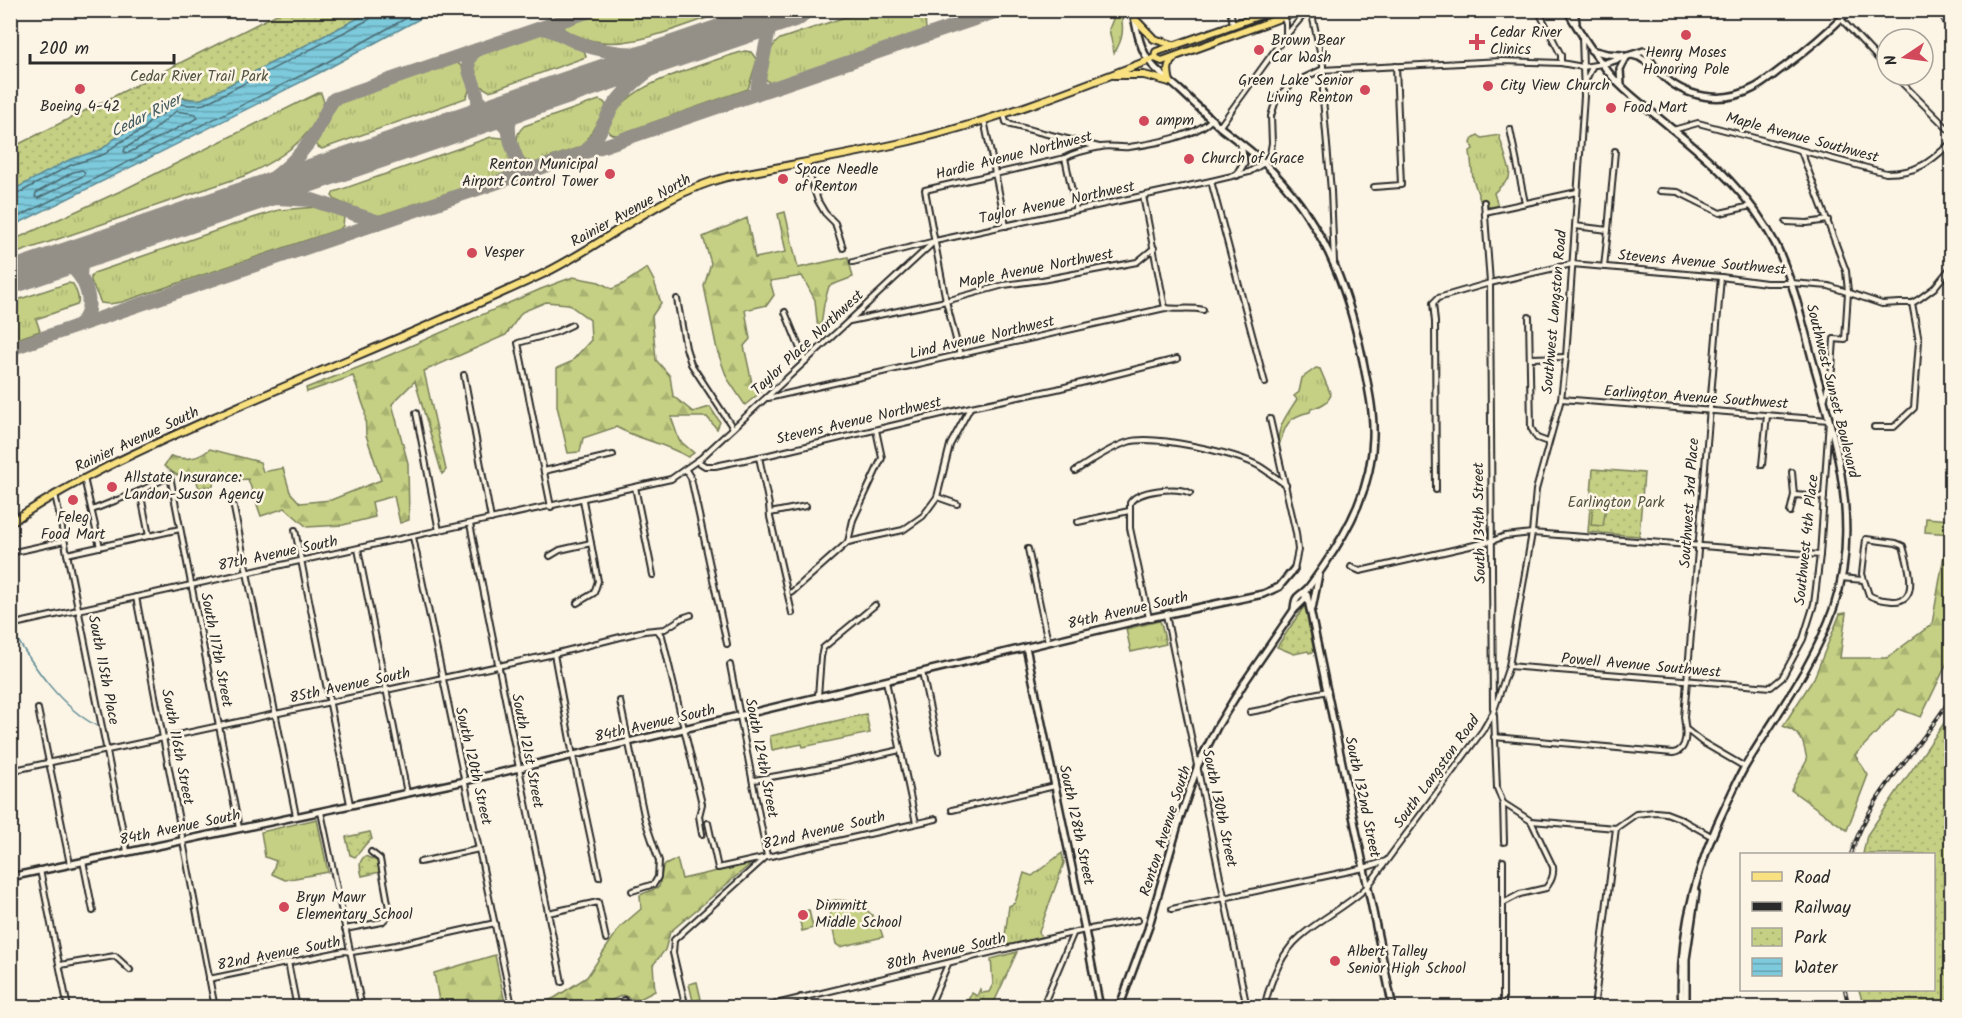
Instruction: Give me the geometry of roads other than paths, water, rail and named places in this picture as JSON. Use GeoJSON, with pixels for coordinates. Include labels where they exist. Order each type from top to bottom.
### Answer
{"type":"FeatureCollection","features":[{"type":"Feature","properties":{"kind":"main road"},"geometry":{"type":"LineString","coordinates":[[1275,10],[1156,52],[1152,59],[1162,61],[1302,10]]}},
{"type":"Feature","properties":{"kind":"main road"},"geometry":{"type":"LineString","coordinates":[[1134,14],[1154,39],[1174,46]]}},
{"type":"Feature","properties":{"kind":"main road"},"geometry":{"type":"LineString","coordinates":[[1111,75],[1144,75],[1170,82],[1169,65],[1177,56]]}},
{"type":"Feature","properties":{"kind":"main road","name":"Rainier Avenue North"},"geometry":{"type":"LineString","coordinates":[[279,389],[545,273],[657,207],[697,187],[727,177],[910,141],[1004,114],[1152,59]]}},
{"type":"Feature","properties":{"kind":"main road","name":"Rainier Avenue South"},"geometry":{"type":"LineString","coordinates":[[10,523],[84,477],[135,452],[279,389]]}},
{"type":"Feature","properties":{"kind":"street"},"geometry":{"type":"LineString","coordinates":[[1230,10],[1233,25]]}},
{"type":"Feature","properties":{"kind":"street"},"geometry":{"type":"LineString","coordinates":[[1220,126],[1286,34],[1309,10]]}},
{"type":"Feature","properties":{"kind":"street"},"geometry":{"type":"LineString","coordinates":[[1309,10],[1323,65],[1321,70],[1334,262]]}},
{"type":"Feature","properties":{"kind":"street","name":"Southwest Sunset Boulevard"},"geometry":{"type":"LineString","coordinates":[[1567,10],[1591,50],[1621,86],[1719,169],[1751,206],[1774,243],[1791,283],[1824,400],[1840,465],[1845,504],[1846,544],[1841,578],[1834,607],[1820,643],[1795,690],[1745,767],[1711,836],[1689,903],[1684,929],[1681,973],[1682,1008]]}},
{"type":"Feature","properties":{"kind":"street","name":"Southwest Sunset Boulevard"},"geometry":{"type":"LineString","coordinates":[[1574,10],[1576,27]]}},
{"type":"Feature","properties":{"kind":"street"},"geometry":{"type":"LineString","coordinates":[[1591,50],[1640,57],[1673,84],[1694,94],[1716,98],[1739,94],[1756,87],[1787,65],[1850,10]]}},
{"type":"Feature","properties":{"kind":"street"},"geometry":{"type":"LineString","coordinates":[[1134,14],[1141,44],[1152,59]]}},
{"type":"Feature","properties":{"kind":"street"},"geometry":{"type":"LineString","coordinates":[[1541,16],[1561,55],[1561,63]]}},
{"type":"Feature","properties":{"kind":"street"},"geometry":{"type":"LineString","coordinates":[[1283,17],[1286,34]]}},
{"type":"Feature","properties":{"kind":"street"},"geometry":{"type":"LineString","coordinates":[[1841,19],[1875,55]]}},
{"type":"Feature","properties":{"kind":"street","name":"Southwest Langston Road"},"geometry":{"type":"LineString","coordinates":[[1493,713],[1509,666],[1532,533],[1536,490],[1561,399],[1566,357],[1584,86],[1582,37]]}},
{"type":"Feature","properties":{"kind":"street"},"geometry":{"type":"LineString","coordinates":[[1264,163],[1270,154],[1271,116],[1277,97],[1293,83],[1321,70],[1502,61],[1561,63],[1583,67],[1602,64],[1644,51],[1656,69]]}},
{"type":"Feature","properties":{"kind":"street"},"geometry":{"type":"LineString","coordinates":[[1621,86],[1620,69],[1627,56]]}},
{"type":"Feature","properties":{"kind":"street","name":"Renton Avenue South"},"geometry":{"type":"LineString","coordinates":[[1120,1005],[1148,929],[1198,765],[1217,727],[1244,683],[1294,610],[1305,600],[1305,591],[1346,530],[1362,498],[1370,474],[1373,446],[1372,412],[1354,318],[1334,262],[1315,227],[1301,204],[1264,163],[1170,82],[1152,59]]}},
{"type":"Feature","properties":{"kind":"street"},"geometry":{"type":"LineString","coordinates":[[1374,187],[1401,185],[1396,66]]}},
{"type":"Feature","properties":{"kind":"street","name":"Southwest Langston Road"},"geometry":{"type":"LineString","coordinates":[[1584,86],[1592,66]]}},
{"type":"Feature","properties":{"kind":"street"},"geometry":{"type":"LineString","coordinates":[[1906,87],[1952,133]]}},
{"type":"Feature","properties":{"kind":"street"},"geometry":{"type":"LineString","coordinates":[[1004,114],[1006,122],[1011,125],[1100,147]]}},
{"type":"Feature","properties":{"kind":"street","name":"Hardie Avenue Northwest"},"geometry":{"type":"LineString","coordinates":[[935,242],[924,190],[1065,158],[1100,147],[1130,147],[1193,133],[1207,125],[1212,119]]}},
{"type":"Feature","properties":{"kind":"street"},"geometry":{"type":"LineString","coordinates":[[984,120],[1005,226]]}},
{"type":"Feature","properties":{"kind":"street","name":"Maple Avenue Southwest"},"geometry":{"type":"LineString","coordinates":[[1673,129],[1698,123],[1874,171],[1895,173],[1907,172],[1924,165],[1952,142]]}},
{"type":"Feature","properties":{"kind":"street"},"geometry":{"type":"LineString","coordinates":[[1510,129],[1525,203]]}},
{"type":"Feature","properties":{"kind":"street"},"geometry":{"type":"LineString","coordinates":[[1237,175],[1244,163],[1241,144]]}},
{"type":"Feature","properties":{"kind":"street"},"geometry":{"type":"LineString","coordinates":[[1801,150],[1846,272],[1848,292],[1845,340],[1834,339],[1832,369],[1824,400]]}},
{"type":"Feature","properties":{"kind":"street"},"geometry":{"type":"LineString","coordinates":[[1604,267],[1615,151]]}},
{"type":"Feature","properties":{"kind":"street"},"geometry":{"type":"LineString","coordinates":[[1065,158],[1076,210]]}},
{"type":"Feature","properties":{"kind":"street"},"geometry":{"type":"LineString","coordinates":[[805,162],[818,201],[835,223],[843,248]]}},
{"type":"Feature","properties":{"kind":"street","name":"Taylor Avenue Northwest"},"geometry":{"type":"LineString","coordinates":[[853,262],[1237,175],[1256,169],[1264,163]]}},
{"type":"Feature","properties":{"kind":"street"},"geometry":{"type":"LineString","coordinates":[[1211,181],[1264,383]]}},
{"type":"Feature","properties":{"kind":"street"},"geometry":{"type":"LineString","coordinates":[[1660,191],[1678,192],[1720,213],[1751,206]]}},
{"type":"Feature","properties":{"kind":"street"},"geometry":{"type":"LineString","coordinates":[[1485,212],[1577,192]]}},
{"type":"Feature","properties":{"kind":"street"},"geometry":{"type":"LineString","coordinates":[[1143,196],[1165,308]]}},
{"type":"Feature","properties":{"kind":"street","name":"South 134th Street"},"geometry":{"type":"LineString","coordinates":[[1484,202],[1490,283],[1493,713],[1497,788],[1503,803],[1504,842]]}},
{"type":"Feature","properties":{"kind":"street"},"geometry":{"type":"LineString","coordinates":[[1786,222],[1807,223],[1828,220]]}},
{"type":"Feature","properties":{"kind":"street"},"geometry":{"type":"LineString","coordinates":[[1575,226],[1608,230]]}},
{"type":"Feature","properties":{"kind":"street"},"geometry":{"type":"LineString","coordinates":[[935,242],[946,301],[960,355]]}},
{"type":"Feature","properties":{"kind":"street","name":"Taylor Place Northwest"},"geometry":{"type":"LineString","coordinates":[[697,461],[935,242]]}},
{"type":"Feature","properties":{"kind":"street","name":"Maple Avenue Northwest"},"geometry":{"type":"LineString","coordinates":[[849,321],[946,301],[1004,285],[1137,262],[1154,248]]}},
{"type":"Feature","properties":{"kind":"street","name":"Stevens Avenue Southwest"},"geometry":{"type":"LineString","coordinates":[[1436,490],[1433,303],[1438,298],[1572,264],[1766,283],[1829,286],[1882,304],[1912,303]]}},
{"type":"Feature","properties":{"kind":"street"},"geometry":{"type":"LineString","coordinates":[[1874,428],[1894,427],[1914,408],[1920,341],[1912,303],[1934,288],[1952,266]]}},
{"type":"Feature","properties":{"kind":"street","name":"Southwest 3rd Place"},"geometry":{"type":"LineString","coordinates":[[1687,730],[1684,717],[1721,277]]}},
{"type":"Feature","properties":{"kind":"street"},"geometry":{"type":"LineString","coordinates":[[677,299],[691,364],[733,428]]}},
{"type":"Feature","properties":{"kind":"street","name":"Lind Avenue Northwest"},"geometry":{"type":"LineString","coordinates":[[766,398],[1165,308],[1203,310]]}},
{"type":"Feature","properties":{"kind":"street"},"geometry":{"type":"LineString","coordinates":[[785,312],[805,362]]}},
{"type":"Feature","properties":{"kind":"street"},"geometry":{"type":"LineString","coordinates":[[1529,317],[1531,428],[1537,438],[1548,442]]}},
{"type":"Feature","properties":{"kind":"street"},"geometry":{"type":"LineString","coordinates":[[572,325],[556,333],[518,343],[551,507],[671,479],[697,461]]}},
{"type":"Feature","properties":{"kind":"street"},"geometry":{"type":"LineString","coordinates":[[1531,358],[1566,357]]}},
{"type":"Feature","properties":{"kind":"street","name":"Stevens Avenue Northwest"},"geometry":{"type":"LineString","coordinates":[[697,461],[709,467],[759,457],[1067,387],[1177,359]]}},
{"type":"Feature","properties":{"kind":"street"},"geometry":{"type":"LineString","coordinates":[[464,375],[491,519]]}},
{"type":"Feature","properties":{"kind":"street","name":"Earlington Avenue Southwest"},"geometry":{"type":"LineString","coordinates":[[1561,399],[1829,420]]}},
{"type":"Feature","properties":{"kind":"street"},"geometry":{"type":"LineString","coordinates":[[792,592],[848,542],[910,526],[923,516],[937,497],[950,445],[971,407]]}},
{"type":"Feature","properties":{"kind":"street"},"geometry":{"type":"LineString","coordinates":[[416,413],[439,531]]}},
{"type":"Feature","properties":{"kind":"street"},"geometry":{"type":"LineString","coordinates":[[1762,465],[1767,415]]}},
{"type":"Feature","properties":{"kind":"street"},"geometry":{"type":"LineString","coordinates":[[1270,418],[1298,550],[1294,570]]}},
{"type":"Feature","properties":{"kind":"street","name":"Southwest 4th Place"},"geometry":{"type":"LineString","coordinates":[[1771,687],[1782,678],[1809,625],[1820,555],[1829,420]]}},
{"type":"Feature","properties":{"kind":"street"},"geometry":{"type":"LineString","coordinates":[[848,542],[853,520],[882,458],[876,430]]}},
{"type":"Feature","properties":{"kind":"street"},"geometry":{"type":"LineString","coordinates":[[1075,471],[1120,444],[1145,440],[1202,449],[1242,459],[1259,466],[1286,485]]}},
{"type":"Feature","properties":{"kind":"street"},"geometry":{"type":"LineString","coordinates":[[544,471],[613,455]]}},
{"type":"Feature","properties":{"kind":"street"},"geometry":{"type":"LineString","coordinates":[[759,457],[792,613]]}},
{"type":"Feature","properties":{"kind":"street"},"geometry":{"type":"LineString","coordinates":[[686,470],[691,478],[727,644]]}},
{"type":"Feature","properties":{"kind":"street"},"geometry":{"type":"LineString","coordinates":[[1790,512],[1794,495],[1792,472]]}},
{"type":"Feature","properties":{"kind":"street","name":"South 117th Street"},"geometry":{"type":"LineString","coordinates":[[140,491],[170,476],[240,828]]}},
{"type":"Feature","properties":{"kind":"street"},"geometry":{"type":"LineString","coordinates":[[84,477],[100,547]]}},
{"type":"Feature","properties":{"kind":"street"},"geometry":{"type":"LineString","coordinates":[[635,487],[653,575]]}},
{"type":"Feature","properties":{"kind":"street"},"geometry":{"type":"LineString","coordinates":[[1149,618],[1130,528],[1129,510],[1132,499],[1138,495],[1176,489],[1190,493]]}},
{"type":"Feature","properties":{"kind":"street"},"geometry":{"type":"LineString","coordinates":[[92,510],[140,491],[149,536]]}},
{"type":"Feature","properties":{"kind":"street","name":"South 115th Place"},"geometry":{"type":"LineString","coordinates":[[55,494],[127,852]]}},
{"type":"Feature","properties":{"kind":"street"},"geometry":{"type":"LineString","coordinates":[[1794,495],[1824,497]]}},
{"type":"Feature","properties":{"kind":"street"},"geometry":{"type":"LineString","coordinates":[[937,497],[957,504]]}},
{"type":"Feature","properties":{"kind":"street"},"geometry":{"type":"LineString","coordinates":[[577,603],[590,596],[597,586],[583,500]]}},
{"type":"Feature","properties":{"kind":"street"},"geometry":{"type":"LineString","coordinates":[[233,503],[296,816]]}},
{"type":"Feature","properties":{"kind":"street"},"geometry":{"type":"LineString","coordinates":[[770,513],[806,506]]}},
{"type":"Feature","properties":{"kind":"street","name":"87th Avenue South"},"geometry":{"type":"LineString","coordinates":[[10,625],[551,507]]}},
{"type":"Feature","properties":{"kind":"street"},"geometry":{"type":"LineString","coordinates":[[1078,522],[1129,510]]}},
{"type":"Feature","properties":{"kind":"street","name":"South 121st Street"},"geometry":{"type":"LineString","coordinates":[[470,524],[562,982]]}},
{"type":"Feature","properties":{"kind":"street"},"geometry":{"type":"LineString","coordinates":[[67,554],[180,530]]}},
{"type":"Feature","properties":{"kind":"street"},"geometry":{"type":"LineString","coordinates":[[295,530],[350,804]]}},
{"type":"Feature","properties":{"kind":"street"},"geometry":{"type":"LineString","coordinates":[[1351,567],[1360,571],[1492,541],[1505,536],[1532,533],[1820,555]]}},
{"type":"Feature","properties":{"kind":"street","name":"South 120th Street"},"geometry":{"type":"LineString","coordinates":[[413,537],[441,678],[511,1000]]}},
{"type":"Feature","properties":{"kind":"street"},"geometry":{"type":"LineString","coordinates":[[1866,539],[1903,546],[1911,581],[1907,596],[1896,601],[1872,598],[1863,580],[1866,539]]}},
{"type":"Feature","properties":{"kind":"street"},"geometry":{"type":"LineString","coordinates":[[10,552],[64,541]]}},
{"type":"Feature","properties":{"kind":"street"},"geometry":{"type":"LineString","coordinates":[[550,556],[560,550],[591,543]]}},
{"type":"Feature","properties":{"kind":"street"},"geometry":{"type":"LineString","coordinates":[[358,549],[407,793]]}},
{"type":"Feature","properties":{"kind":"street"},"geometry":{"type":"LineString","coordinates":[[1028,549],[1048,642]]}},
{"type":"Feature","properties":{"kind":"street","name":"84th Avenue South"},"geometry":{"type":"LineString","coordinates":[[12,876],[465,781],[1166,614],[1270,592],[1284,582],[1294,570]]}},
{"type":"Feature","properties":{"kind":"street"},"geometry":{"type":"LineString","coordinates":[[1311,613],[1319,573]]}},
{"type":"Feature","properties":{"kind":"street"},"geometry":{"type":"LineString","coordinates":[[1841,578],[1863,580]]}},
{"type":"Feature","properties":{"kind":"street","name":"South 132nd Street"},"geometry":{"type":"LineString","coordinates":[[1305,591],[1393,1008]]}},
{"type":"Feature","properties":{"kind":"street","name":"South 116th Street"},"geometry":{"type":"LineString","coordinates":[[135,597],[215,1008]]}},
{"type":"Feature","properties":{"kind":"street"},"geometry":{"type":"LineString","coordinates":[[818,696],[823,648],[875,605]]}},
{"type":"Feature","properties":{"kind":"street","name":"South 130th Street"},"geometry":{"type":"LineString","coordinates":[[1166,614],[1247,1008]]}},
{"type":"Feature","properties":{"kind":"street","name":"85th Avenue South"},"geometry":{"type":"LineString","coordinates":[[10,771],[387,691],[554,654],[644,631],[665,629],[691,615]]}},
{"type":"Feature","properties":{"kind":"street"},"geometry":{"type":"LineString","coordinates":[[657,630],[662,636],[702,804],[699,821],[702,834]]}},
{"type":"Feature","properties":{"kind":"street","name":"South 128th Street"},"geometry":{"type":"LineString","coordinates":[[1026,647],[1099,1005]]}},
{"type":"Feature","properties":{"kind":"street"},"geometry":{"type":"LineString","coordinates":[[554,654],[598,877]]}},
{"type":"Feature","properties":{"kind":"street","name":"South 124th Street"},"geometry":{"type":"LineString","coordinates":[[730,665],[767,856]]}},
{"type":"Feature","properties":{"kind":"street","name":"Powell Avenue Southwest"},"geometry":{"type":"LineString","coordinates":[[1509,666],[1771,687]]}},
{"type":"Feature","properties":{"kind":"street"},"geometry":{"type":"LineString","coordinates":[[922,672],[939,751]]}},
{"type":"Feature","properties":{"kind":"street"},"geometry":{"type":"LineString","coordinates":[[886,681],[916,823]]}},
{"type":"Feature","properties":{"kind":"street"},"geometry":{"type":"LineString","coordinates":[[1250,712],[1271,708],[1293,698],[1328,692]]}},
{"type":"Feature","properties":{"kind":"street"},"geometry":{"type":"LineString","coordinates":[[620,700],[645,819],[657,855],[659,870],[656,881],[650,887],[632,891]]}},
{"type":"Feature","properties":{"kind":"street"},"geometry":{"type":"LineString","coordinates":[[38,709],[70,864]]}},
{"type":"Feature","properties":{"kind":"street","name":"South Langston Road"},"geometry":{"type":"LineString","coordinates":[[1264,1008],[1277,968],[1291,946],[1368,886],[1483,730],[1493,713]]}},
{"type":"Feature","properties":{"kind":"street"},"geometry":{"type":"LineString","coordinates":[[1494,737],[1673,753],[1681,751],[1687,730],[1702,742],[1745,767]]}},
{"type":"Feature","properties":{"kind":"street"},"geometry":{"type":"LineString","coordinates":[[754,780],[900,750]]}},
{"type":"Feature","properties":{"kind":"street"},"geometry":{"type":"LineString","coordinates":[[952,810],[1055,786]]}},
{"type":"Feature","properties":{"kind":"street"},"geometry":{"type":"LineString","coordinates":[[1503,803],[1531,821],[1616,828],[1636,814],[1666,813],[1711,836]]}},
{"type":"Feature","properties":{"kind":"street"},"geometry":{"type":"LineString","coordinates":[[321,811],[362,1008]]}},
{"type":"Feature","properties":{"kind":"street","name":"82nd Avenue South"},"geometry":{"type":"LineString","coordinates":[[708,823],[718,868],[936,819]]}},
{"type":"Feature","properties":{"kind":"street"},"geometry":{"type":"LineString","coordinates":[[1503,903],[1520,894],[1546,888],[1553,878],[1553,867],[1531,821]]}},
{"type":"Feature","properties":{"kind":"street"},"geometry":{"type":"LineString","coordinates":[[1594,1008],[1616,828]]}},
{"type":"Feature","properties":{"kind":"street"},"geometry":{"type":"LineString","coordinates":[[420,862],[479,849]]}},
{"type":"Feature","properties":{"kind":"street"},"geometry":{"type":"LineString","coordinates":[[345,929],[382,922],[389,916],[390,906],[380,859],[372,852]]}},
{"type":"Feature","properties":{"kind":"street"},"geometry":{"type":"LineString","coordinates":[[686,1008],[673,953],[674,940],[767,856]]}},
{"type":"Feature","properties":{"kind":"street"},"geometry":{"type":"LineString","coordinates":[[83,861],[93,910]]}},
{"type":"Feature","properties":{"kind":"street"},"geometry":{"type":"LineString","coordinates":[[1172,909],[1364,868],[1387,861]]}},
{"type":"Feature","properties":{"kind":"street"},"geometry":{"type":"LineString","coordinates":[[1503,861],[1503,1008]]}},
{"type":"Feature","properties":{"kind":"street"},"geometry":{"type":"LineString","coordinates":[[10,864],[12,876]]}},
{"type":"Feature","properties":{"kind":"street"},"geometry":{"type":"LineString","coordinates":[[40,870],[68,1008]]}},
{"type":"Feature","properties":{"kind":"street","name":"Southwest Sunset Boulevard"},"geometry":{"type":"LineString","coordinates":[[1686,1008],[1686,959],[1697,882]]}},
{"type":"Feature","properties":{"kind":"street"},"geometry":{"type":"LineString","coordinates":[[548,914],[598,902],[606,939]]}},
{"type":"Feature","properties":{"kind":"street","name":"80th Avenue South"},"geometry":{"type":"LineString","coordinates":[[759,1008],[1085,930],[1138,920]]}},
{"type":"Feature","properties":{"kind":"street","name":"82nd Avenue South"},"geometry":{"type":"LineString","coordinates":[[209,979],[344,951],[350,952],[418,940],[495,923]]}},
{"type":"Feature","properties":{"kind":"street"},"geometry":{"type":"LineString","coordinates":[[1042,1008],[1073,934]]}},
{"type":"Feature","properties":{"kind":"street"},"geometry":{"type":"LineString","coordinates":[[60,965],[115,956],[130,970]]}},
{"type":"Feature","properties":{"kind":"street"},"geometry":{"type":"LineString","coordinates":[[288,962],[297,1008]]}},
{"type":"Feature","properties":{"kind":"street"},"geometry":{"type":"LineString","coordinates":[[929,1008],[948,964]]}},
{"type":"Feature","properties":{"kind":"street"},"geometry":{"type":"LineString","coordinates":[[801,998],[803,1008]]}},
{"type":"Feature","properties":{"kind":"street"},"geometry":{"type":"LineString","coordinates":[[624,1000],[626,1008]]}},
{"type":"Feature","properties":{"kind":"street"},"geometry":{"type":"LineString","coordinates":[[1099,1005],[1114,1007],[1120,1005]]}},
{"type":"Feature","properties":{"kind":"water"},"geometry":{"type":"Polygon","coordinates":[[[372,11],[434,11],[323,71],[11,227],[11,191],[69,160],[102,149],[140,124],[145,117],[160,109],[171,98],[202,99],[372,11]]]}},
{"type":"Feature","properties":{"kind":"waterway"},"geometry":{"type":"LineString","coordinates":[[12,631],[38,671],[59,697],[97,726]]}},
{"type":"Feature","properties":{"kind":"railway"},"geometry":{"type":"LineString","coordinates":[[1938,10],[1952,38]]}},
{"type":"Feature","properties":{"kind":"railway"},"geometry":{"type":"LineString","coordinates":[[1851,853],[1870,811],[1952,696]]}},
{"type":"Feature","properties":{"kind":"railway"},"geometry":{"type":"LineString","coordinates":[[1845,991],[1849,1008]]}},
{"type":"Feature","properties":{"kind":"place","name":"Henry Moses Honoring Pole"},"geometry":{"type":"Point","coordinates":[1686,35]}},
{"type":"Feature","properties":{"kind":"place","name":"Cedar River Clinics"},"geometry":{"type":"Point","coordinates":[1477,42]}},
{"type":"Feature","properties":{"kind":"place","name":"Brown Bear Car Wash"},"geometry":{"type":"Point","coordinates":[1259,50]}},
{"type":"Feature","properties":{"kind":"place","name":"City View Church"},"geometry":{"type":"Point","coordinates":[1488,86]}},
{"type":"Feature","properties":{"kind":"place","name":"Boeing 4-42"},"geometry":{"type":"Point","coordinates":[80,89]}},
{"type":"Feature","properties":{"kind":"place","name":"Green Lake Senior Living Renton"},"geometry":{"type":"Point","coordinates":[1365,90]}},
{"type":"Feature","properties":{"kind":"place","name":"Food Mart"},"geometry":{"type":"Point","coordinates":[1611,108]}},
{"type":"Feature","properties":{"kind":"place","name":"ampm"},"geometry":{"type":"Point","coordinates":[1144,121]}},
{"type":"Feature","properties":{"kind":"place","name":"Church of Grace"},"geometry":{"type":"Point","coordinates":[1189,159]}},
{"type":"Feature","properties":{"kind":"place","name":"Renton Municipal Airport Control Tower"},"geometry":{"type":"Point","coordinates":[610,174]}},
{"type":"Feature","properties":{"kind":"place","name":"Space Needle of Renton"},"geometry":{"type":"Point","coordinates":[783,179]}},
{"type":"Feature","properties":{"kind":"place","name":"Vesper"},"geometry":{"type":"Point","coordinates":[472,253]}},
{"type":"Feature","properties":{"kind":"place","name":"Allstate Insurance: Landon-Suson Agency"},"geometry":{"type":"Point","coordinates":[112,487]}},
{"type":"Feature","properties":{"kind":"place","name":"Feleg Food Mart"},"geometry":{"type":"Point","coordinates":[73,500]}},
{"type":"Feature","properties":{"kind":"place","name":"Bryn Mawr Elementary School"},"geometry":{"type":"Point","coordinates":[284,907]}},
{"type":"Feature","properties":{"kind":"place","name":"Dimmitt Middle School"},"geometry":{"type":"Point","coordinates":[803,915]}},
{"type":"Feature","properties":{"kind":"place","name":"Albert Talley Senior High School"},"geometry":{"type":"Point","coordinates":[1335,961]}},
{"type":"Feature","properties":{"kind":"park label","name":"Cedar River Trail Park"},"geometry":{"type":"Point","coordinates":[199,77]}},
{"type":"Feature","properties":{"kind":"park label","name":"Earlington Park"},"geometry":{"type":"Point","coordinates":[1616,503]}},
{"type":"Feature","properties":{"kind":"water label","name":"Cedar River"},"geometry":{"type":"Point","coordinates":[146,116]}}]}
